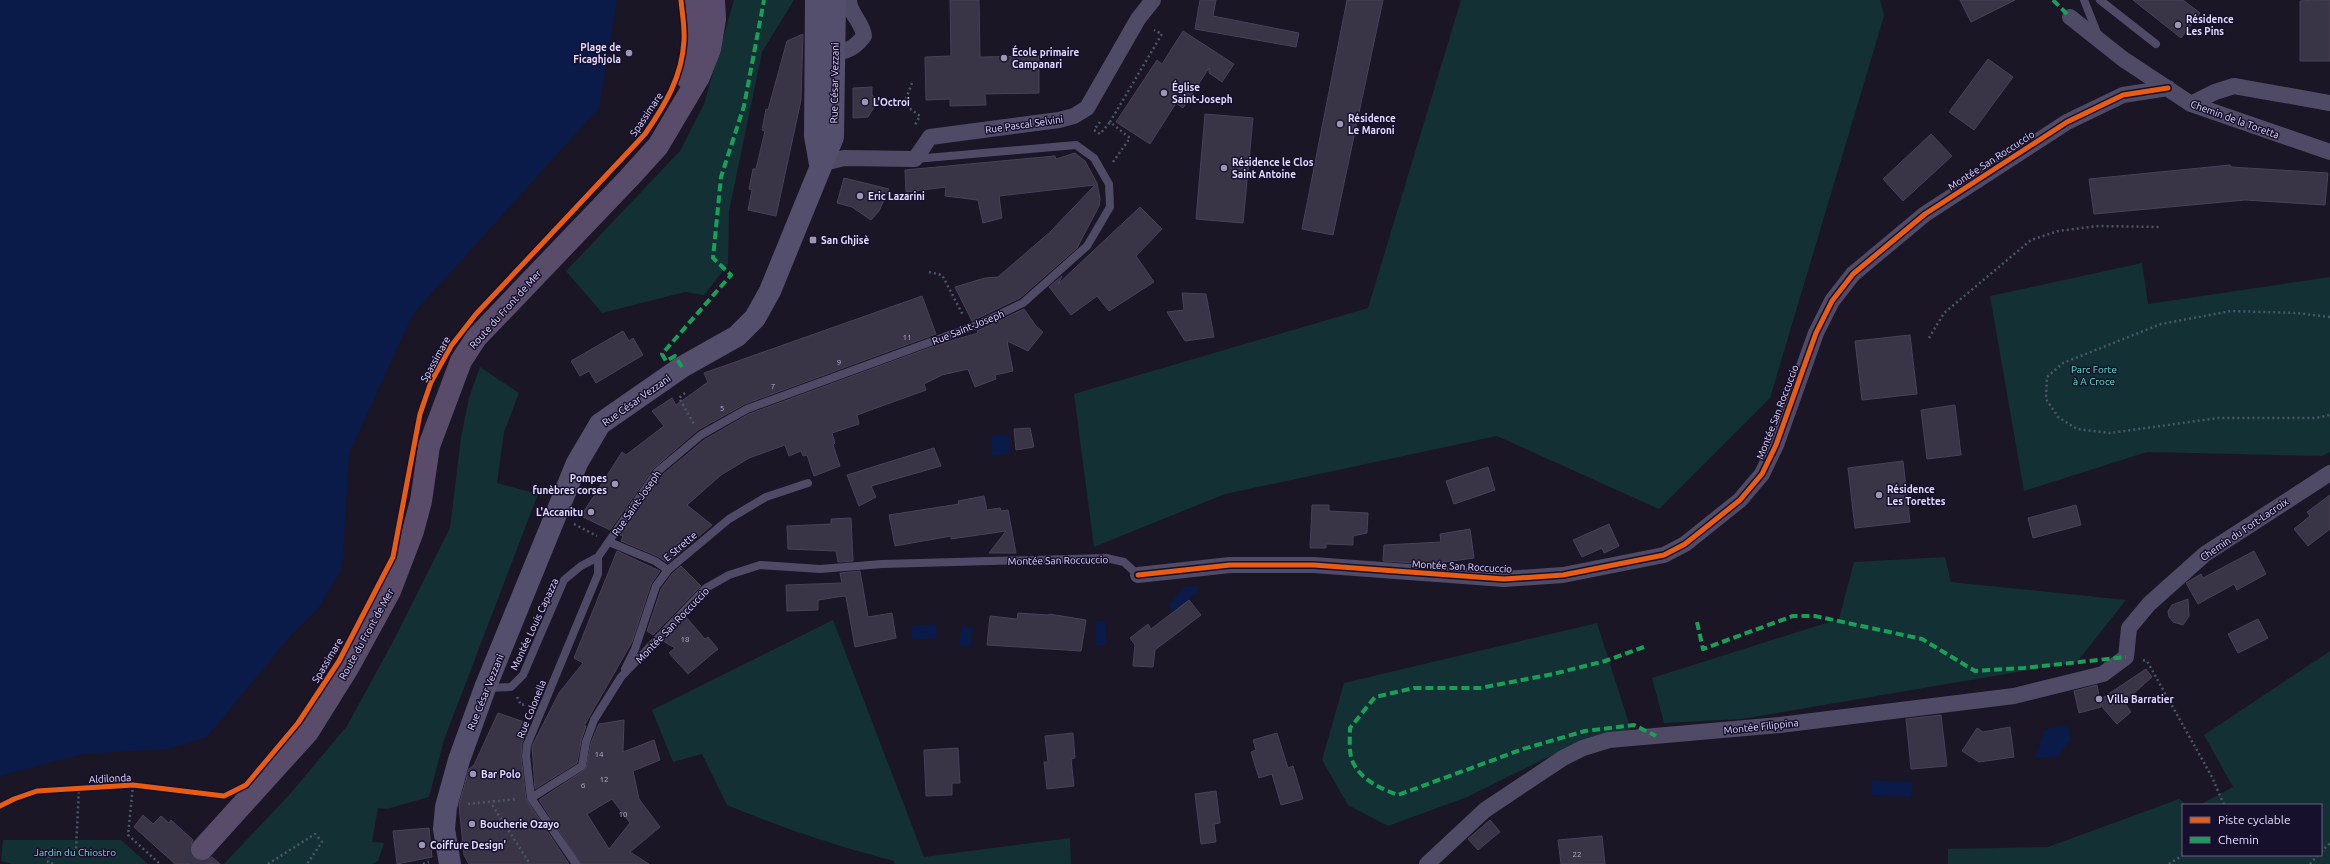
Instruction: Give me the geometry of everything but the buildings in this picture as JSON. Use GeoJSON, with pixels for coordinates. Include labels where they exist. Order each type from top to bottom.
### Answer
{"type":"FeatureCollection","features":[{"type":"Feature","properties":{"kind":"main road","name":"Route du Front de Mer"},"geometry":{"type":"LineString","coordinates":[[682,105],[693,50],[696,20],[694,0]]}},
{"type":"Feature","properties":{"kind":"main road","name":"Route du Front de Mer"},"geometry":{"type":"LineString","coordinates":[[202,848],[308,732],[348,668],[390,591],[417,516],[429,446],[461,361],[476,338],[658,146],[699,77],[710,49],[715,19],[714,0]]}},
{"type":"Feature","properties":{"kind":"main road","name":"Rue César Vezzani"},"geometry":{"type":"LineString","coordinates":[[816,0],[825,52]]}},
{"type":"Feature","properties":{"kind":"main road","name":"Rue César Vezzani"},"geometry":{"type":"LineString","coordinates":[[450,864],[444,829],[446,807],[459,760],[485,688],[554,514],[577,463],[600,424],[682,367],[737,336],[755,318],[770,290],[820,164],[815,136],[825,52],[835,0]]}},
{"type":"Feature","properties":{"kind":"street"},"geometry":{"type":"LineString","coordinates":[[825,52],[846,52],[857,46],[864,36],[863,30],[849,5],[849,0]]}},
{"type":"Feature","properties":{"kind":"street","name":"Rue Pascal Selvini"},"geometry":{"type":"LineString","coordinates":[[915,159],[930,138],[1059,120],[1074,116],[1087,108],[1138,19],[1153,0]]}},
{"type":"Feature","properties":{"kind":"street","name":"Chemin de la Toretta"},"geometry":{"type":"LineString","coordinates":[[2070,17],[2123,59],[2191,104],[2330,152]]}},
{"type":"Feature","properties":{"kind":"street"},"geometry":{"type":"LineString","coordinates":[[2191,104],[2215,92],[2234,86],[2330,103]]}},
{"type":"Feature","properties":{"kind":"street","name":"Montée San Roccuccio"},"geometry":{"type":"LineString","coordinates":[[1138,575],[1230,565],[1314,565],[1504,579],[1563,575],[1664,555],[1685,544],[1740,500],[1762,474],[1776,445],[1816,333],[1832,301],[1853,274],[1924,214],[2067,122],[2123,95],[2168,88]]}},
{"type":"Feature","properties":{"kind":"street","name":"Rue Saint-Joseph"},"geometry":{"type":"LineString","coordinates":[[820,164],[844,158],[915,159]]}},
{"type":"Feature","properties":{"kind":"street","name":"Chemin du Fort-Lacroix"},"geometry":{"type":"LineString","coordinates":[[2126,657],[2129,628],[2149,604],[2205,554],[2330,472]]}},
{"type":"Feature","properties":{"kind":"street","name":"Montée Filippina"},"geometry":{"type":"LineString","coordinates":[[1427,864],[1485,810],[1563,758],[1583,748],[1610,740],[1780,725],[2014,696],[2103,674],[2126,657]]}},
{"type":"Feature","properties":{"kind":"lane"},"geometry":{"type":"LineString","coordinates":[[2084,0],[2101,42]]}},
{"type":"Feature","properties":{"kind":"lane"},"geometry":{"type":"LineString","coordinates":[[2100,0],[2156,44]]}},
{"type":"Feature","properties":{"kind":"lane","name":"Rue Saint-Joseph"},"geometry":{"type":"LineString","coordinates":[[598,557],[657,472],[701,435],[748,409],[970,328],[1023,303],[1087,246],[1110,207],[1109,184],[1104,174],[1094,158],[1076,145],[915,159]]}},
{"type":"Feature","properties":{"kind":"lane","name":"E Strette"},"geometry":{"type":"LineString","coordinates":[[621,677],[635,649],[656,586],[668,570],[728,519],[766,497],[808,482]]}},
{"type":"Feature","properties":{"kind":"lane"},"geometry":{"type":"LineString","coordinates":[[609,542],[655,561],[668,570]]}},
{"type":"Feature","properties":{"kind":"lane","name":"Montée Louis Capazza"},"geometry":{"type":"LineString","coordinates":[[511,687],[523,675],[564,580],[581,566],[598,557]]}},
{"type":"Feature","properties":{"kind":"lane","name":"Rue Colonella"},"geometry":{"type":"LineString","coordinates":[[576,864],[531,798],[526,756],[527,745],[598,574],[598,557]]}},
{"type":"Feature","properties":{"kind":"lane","name":"Montée San Roccuccio"},"geometry":{"type":"LineString","coordinates":[[531,798],[582,766],[586,742],[594,720],[621,677],[706,588],[729,575],[760,565],[820,569],[882,564],[1106,558],[1124,562],[1138,575]]}},
{"type":"Feature","properties":{"kind":"lane"},"geometry":{"type":"LineString","coordinates":[[485,688],[511,687]]}},
{"type":"Feature","properties":{"kind":"path"},"geometry":{"type":"LineString","coordinates":[[1104,174],[1130,138],[1110,122],[1162,34],[1154,29],[1150,35]]}},
{"type":"Feature","properties":{"kind":"path"},"geometry":{"type":"LineString","coordinates":[[912,83],[904,104],[920,116],[913,129]]}},
{"type":"Feature","properties":{"kind":"path"},"geometry":{"type":"LineString","coordinates":[[1929,338],[1944,313],[2032,240],[2058,231],[2098,226],[2160,227]]}},
{"type":"Feature","properties":{"kind":"path"},"geometry":{"type":"LineString","coordinates":[[929,272],[942,275],[970,328]]}},
{"type":"Feature","properties":{"kind":"path"},"geometry":{"type":"LineString","coordinates":[[2330,317],[2296,313],[2232,312],[2161,324],[2063,363],[2046,377],[2046,398],[2058,417],[2077,429],[2110,433],[2218,418],[2316,418],[2330,415]]}},
{"type":"Feature","properties":{"kind":"path"},"geometry":{"type":"LineString","coordinates":[[682,367],[695,385],[679,398],[701,435]]}},
{"type":"Feature","properties":{"kind":"path"},"geometry":{"type":"LineString","coordinates":[[554,514],[609,542]]}},
{"type":"Feature","properties":{"kind":"path"},"geometry":{"type":"LineString","coordinates":[[2126,657],[2147,661],[2212,777],[2224,804]]}},
{"type":"Feature","properties":{"kind":"path"},"geometry":{"type":"LineString","coordinates":[[511,687],[521,705],[526,706],[530,699]]}},
{"type":"Feature","properties":{"kind":"path"},"geometry":{"type":"LineString","coordinates":[[133,785],[128,835],[160,864]]}},
{"type":"Feature","properties":{"kind":"path"},"geometry":{"type":"LineString","coordinates":[[53,864],[48,862],[49,857],[76,850],[79,788]]}},
{"type":"Feature","properties":{"kind":"path"},"geometry":{"type":"LineString","coordinates":[[224,796],[229,793]]}},
{"type":"Feature","properties":{"kind":"path"},"geometry":{"type":"LineString","coordinates":[[446,807],[494,800],[531,798]]}},
{"type":"Feature","properties":{"kind":"path"},"geometry":{"type":"LineString","coordinates":[[494,800],[493,806],[530,864]]}},
{"type":"Feature","properties":{"kind":"path"},"geometry":{"type":"LineString","coordinates":[[268,864],[315,834],[322,842],[307,864]]}},
{"type":"Feature","properties":{"kind":"path"},"geometry":{"type":"LineString","coordinates":[[2322,851],[2330,843]]}},
{"type":"Feature","properties":{"kind":"path"},"geometry":{"type":"LineString","coordinates":[[2169,864],[2182,856]]}},
{"type":"Feature","properties":{"kind":"path"},"geometry":{"type":"LineString","coordinates":[[2310,864],[2317,856]]}},
{"type":"Feature","properties":{"kind":"green space"},"geometry":{"type":"Polygon","coordinates":[[[734,0],[794,0],[762,52],[729,211],[728,264],[704,295],[685,292],[602,313],[566,271],[680,151],[704,104],[734,0]]]}},
{"type":"Feature","properties":{"kind":"green space"},"geometry":{"type":"Polygon","coordinates":[[[1461,0],[1880,0],[1884,16],[1770,398],[1659,509],[1497,436],[1225,494],[1094,547],[1074,394],[1368,308],[1461,0]]]}},
{"type":"Feature","properties":{"kind":"green space","name":"Parc Forte à A Croce"},"geometry":{"type":"Polygon","coordinates":[[[2142,263],[2148,304],[2330,277],[2330,452],[2322,456],[2147,452],[2024,491],[1990,296],[2142,263]]]}},
{"type":"Feature","properties":{"kind":"green space"},"geometry":{"type":"Polygon","coordinates":[[[480,367],[519,393],[504,432],[497,483],[538,494],[444,740],[429,797],[387,809],[378,808],[372,842],[384,843],[378,861],[372,864],[224,864],[290,794],[347,726],[396,636],[450,528],[461,437],[469,398],[480,367]]]}},
{"type":"Feature","properties":{"kind":"green space"},"geometry":{"type":"Polygon","coordinates":[[[1945,557],[1951,582],[2126,600],[2077,662],[1741,719],[1664,723],[1652,678],[1839,619],[1854,562],[1945,557]]]}},
{"type":"Feature","properties":{"kind":"green space"},"geometry":{"type":"Polygon","coordinates":[[[833,620],[924,857],[1070,838],[1071,864],[894,864],[894,861],[810,836],[727,805],[702,754],[673,762],[652,710],[833,620]]]}},
{"type":"Feature","properties":{"kind":"green space"},"geometry":{"type":"Polygon","coordinates":[[[1597,623],[1631,730],[1565,749],[1467,797],[1388,826],[1348,805],[1322,760],[1344,683],[1597,623]]]}},
{"type":"Feature","properties":{"kind":"green space"},"geometry":{"type":"Polygon","coordinates":[[[2330,651],[2330,864],[1948,864],[1948,849],[2048,847],[2179,799],[2186,804],[2182,804],[2182,856],[2322,856],[2322,804],[2201,804],[2233,787],[2204,735],[2330,651]]]}},
{"type":"Feature","properties":{"kind":"green space","name":"Jardin du Chiostro"},"geometry":{"type":"Polygon","coordinates":[[[3,840],[121,840],[148,864],[12,864],[1,861],[3,840]]]}},
{"type":"Feature","properties":{"kind":"water"},"geometry":{"type":"Polygon","coordinates":[[[0,0],[617,0],[599,108],[413,314],[349,454],[342,568],[318,609],[292,634],[207,737],[168,749],[83,754],[0,776],[0,0]]]}},
{"type":"Feature","properties":{"kind":"water"},"geometry":{"type":"Polygon","coordinates":[[[991,436],[1010,436],[1010,454],[992,455],[991,436]]]}},
{"type":"Feature","properties":{"kind":"water"},"geometry":{"type":"Polygon","coordinates":[[[1197,586],[1197,593],[1173,612],[1168,605],[1185,587],[1197,586]]]}},
{"type":"Feature","properties":{"kind":"water"},"geometry":{"type":"Polygon","coordinates":[[[1096,621],[1105,621],[1106,645],[1096,645],[1096,621]]]}},
{"type":"Feature","properties":{"kind":"water"},"geometry":{"type":"Polygon","coordinates":[[[936,624],[937,638],[912,640],[911,626],[936,624]]]}},
{"type":"Feature","properties":{"kind":"water"},"geometry":{"type":"Polygon","coordinates":[[[962,626],[973,628],[970,647],[959,645],[962,626]]]}},
{"type":"Feature","properties":{"kind":"water"},"geometry":{"type":"Polygon","coordinates":[[[2068,726],[2071,740],[2060,752],[2061,756],[2035,758],[2045,729],[2068,726]]]}},
{"type":"Feature","properties":{"kind":"water"},"geometry":{"type":"Polygon","coordinates":[[[1872,780],[1912,782],[1911,797],[1871,795],[1872,780]]]}},
{"type":"Feature","properties":{"kind":"tunnel"},"geometry":{"type":"LineString","coordinates":[[191,864],[202,849]]}},
{"type":"Feature","properties":{"kind":"marked path"},"geometry":{"type":"LineString","coordinates":[[682,367],[675,356],[666,361],[662,354],[731,275],[713,258],[721,177],[744,106],[764,0]]}},
{"type":"Feature","properties":{"kind":"marked path"},"geometry":{"type":"LineString","coordinates":[[2053,0],[2070,17]]}},
{"type":"Feature","properties":{"kind":"marked path"},"geometry":{"type":"LineString","coordinates":[[1697,622],[1703,649],[1793,616],[1815,616],[1922,639],[1975,671],[2024,668],[2126,657]]}},
{"type":"Feature","properties":{"kind":"marked path"},"geometry":{"type":"LineString","coordinates":[[1644,647],[1605,661],[1553,674],[1480,688],[1414,688],[1375,697],[1350,728],[1350,754],[1358,771],[1363,776],[1383,789],[1398,795],[1523,749],[1585,731],[1634,725],[1656,736]]}},
{"type":"Feature","properties":{"kind":"cycle path","name":"Spassimare"},"geometry":{"type":"LineString","coordinates":[[0,806],[14,799],[37,791],[133,785],[224,796],[246,785],[298,723],[339,661],[393,557],[420,414],[431,382],[451,346],[476,314],[645,134],[666,101],[676,79],[683,54],[684,31],[681,0]]}},
{"type":"Feature","properties":{"kind":"cycle path"},"geometry":{"type":"LineString","coordinates":[[1138,575],[1230,565],[1314,565],[1504,579],[1563,575],[1664,555],[1685,544],[1740,500],[1762,474],[1776,445],[1816,333],[1832,301],[1853,274],[1925,214],[2067,122],[2123,95],[2168,88]]}},
{"type":"Feature","properties":{"kind":"place","name":"Résidence Les Pins"},"geometry":{"type":"Point","coordinates":[2178,25]}},
{"type":"Feature","properties":{"kind":"place","name":"Plage de Ficaghjola"},"geometry":{"type":"Point","coordinates":[629,53]}},
{"type":"Feature","properties":{"kind":"place","name":"École primaire Campanari"},"geometry":{"type":"Point","coordinates":[1004,58]}},
{"type":"Feature","properties":{"kind":"place","name":"Église Saint-Joseph"},"geometry":{"type":"Point","coordinates":[1164,93]}},
{"type":"Feature","properties":{"kind":"place","name":"L'Octroi"},"geometry":{"type":"Point","coordinates":[865,102]}},
{"type":"Feature","properties":{"kind":"place","name":"Résidence Le Maroni"},"geometry":{"type":"Point","coordinates":[1340,124]}},
{"type":"Feature","properties":{"kind":"place","name":"Résidence le Clos Saint Antoine"},"geometry":{"type":"Point","coordinates":[1224,168]}},
{"type":"Feature","properties":{"kind":"place","name":"Eric Lazarini"},"geometry":{"type":"Point","coordinates":[860,196]}},
{"type":"Feature","properties":{"kind":"place","name":"San Ghjisè"},"geometry":{"type":"Point","coordinates":[813,240]}},
{"type":"Feature","properties":{"kind":"place","name":"Pompes funèbres corses"},"geometry":{"type":"Point","coordinates":[615,484]}},
{"type":"Feature","properties":{"kind":"place","name":"Résidence Les Torettes"},"geometry":{"type":"Point","coordinates":[1879,495]}},
{"type":"Feature","properties":{"kind":"place","name":"L'Accanitu"},"geometry":{"type":"Point","coordinates":[591,512]}},
{"type":"Feature","properties":{"kind":"place","name":"Villa Barratier"},"geometry":{"type":"Point","coordinates":[2099,699]}},
{"type":"Feature","properties":{"kind":"place","name":"Bar Polo"},"geometry":{"type":"Point","coordinates":[473,774]}},
{"type":"Feature","properties":{"kind":"place","name":"Boucherie Ozayo"},"geometry":{"type":"Point","coordinates":[472,824]}},
{"type":"Feature","properties":{"kind":"place","name":"Coiffure Design'"},"geometry":{"type":"Point","coordinates":[422,845]}}]}
